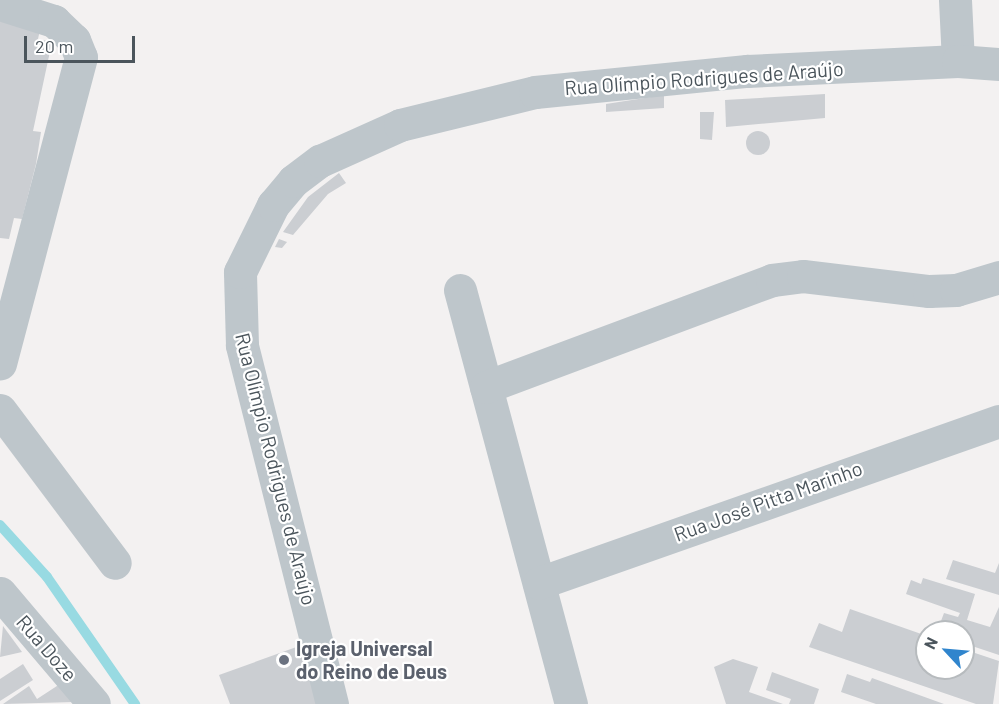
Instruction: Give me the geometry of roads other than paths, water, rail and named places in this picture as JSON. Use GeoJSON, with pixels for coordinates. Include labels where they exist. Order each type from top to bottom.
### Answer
{"type":"FeatureCollection","features":[{"type":"Feature","properties":{"kind":"street"},"geometry":{"type":"LineString","coordinates":[[954,0],[958,61]]}},
{"type":"Feature","properties":{"kind":"street"},"geometry":{"type":"LineString","coordinates":[[0,4],[54,21],[74,40],[81,57],[0,363]]}},
{"type":"Feature","properties":{"kind":"street","name":"Rua Olímpio Rodrigues de Araújo"},"geometry":{"type":"LineString","coordinates":[[332,704],[242,345],[240,272],[273,205],[293,182],[320,161],[399,126],[525,94],[619,81],[958,61],[999,64]]}},
{"type":"Feature","properties":{"kind":"street"},"geometry":{"type":"LineString","coordinates":[[486,387],[772,280],[803,276],[929,291],[956,290],[999,277]]}},
{"type":"Feature","properties":{"kind":"street"},"geometry":{"type":"LineString","coordinates":[[460,290],[571,704]]}},
{"type":"Feature","properties":{"kind":"street"},"geometry":{"type":"LineString","coordinates":[[0,410],[116,563]]}},
{"type":"Feature","properties":{"kind":"street","name":"Rua José Pitta Marinho"},"geometry":{"type":"LineString","coordinates":[[539,583],[999,421]]}},
{"type":"Feature","properties":{"kind":"street","name":"Rua Doze"},"geometry":{"type":"LineString","coordinates":[[0,593],[94,704]]}},
{"type":"Feature","properties":{"kind":"waterway"},"geometry":{"type":"LineString","coordinates":[[0,525],[47,577],[135,704]]}},
{"type":"Feature","properties":{"kind":"place","name":"Igreja Universal do Reino de Deus"},"geometry":{"type":"Point","coordinates":[284,660]}}]}
